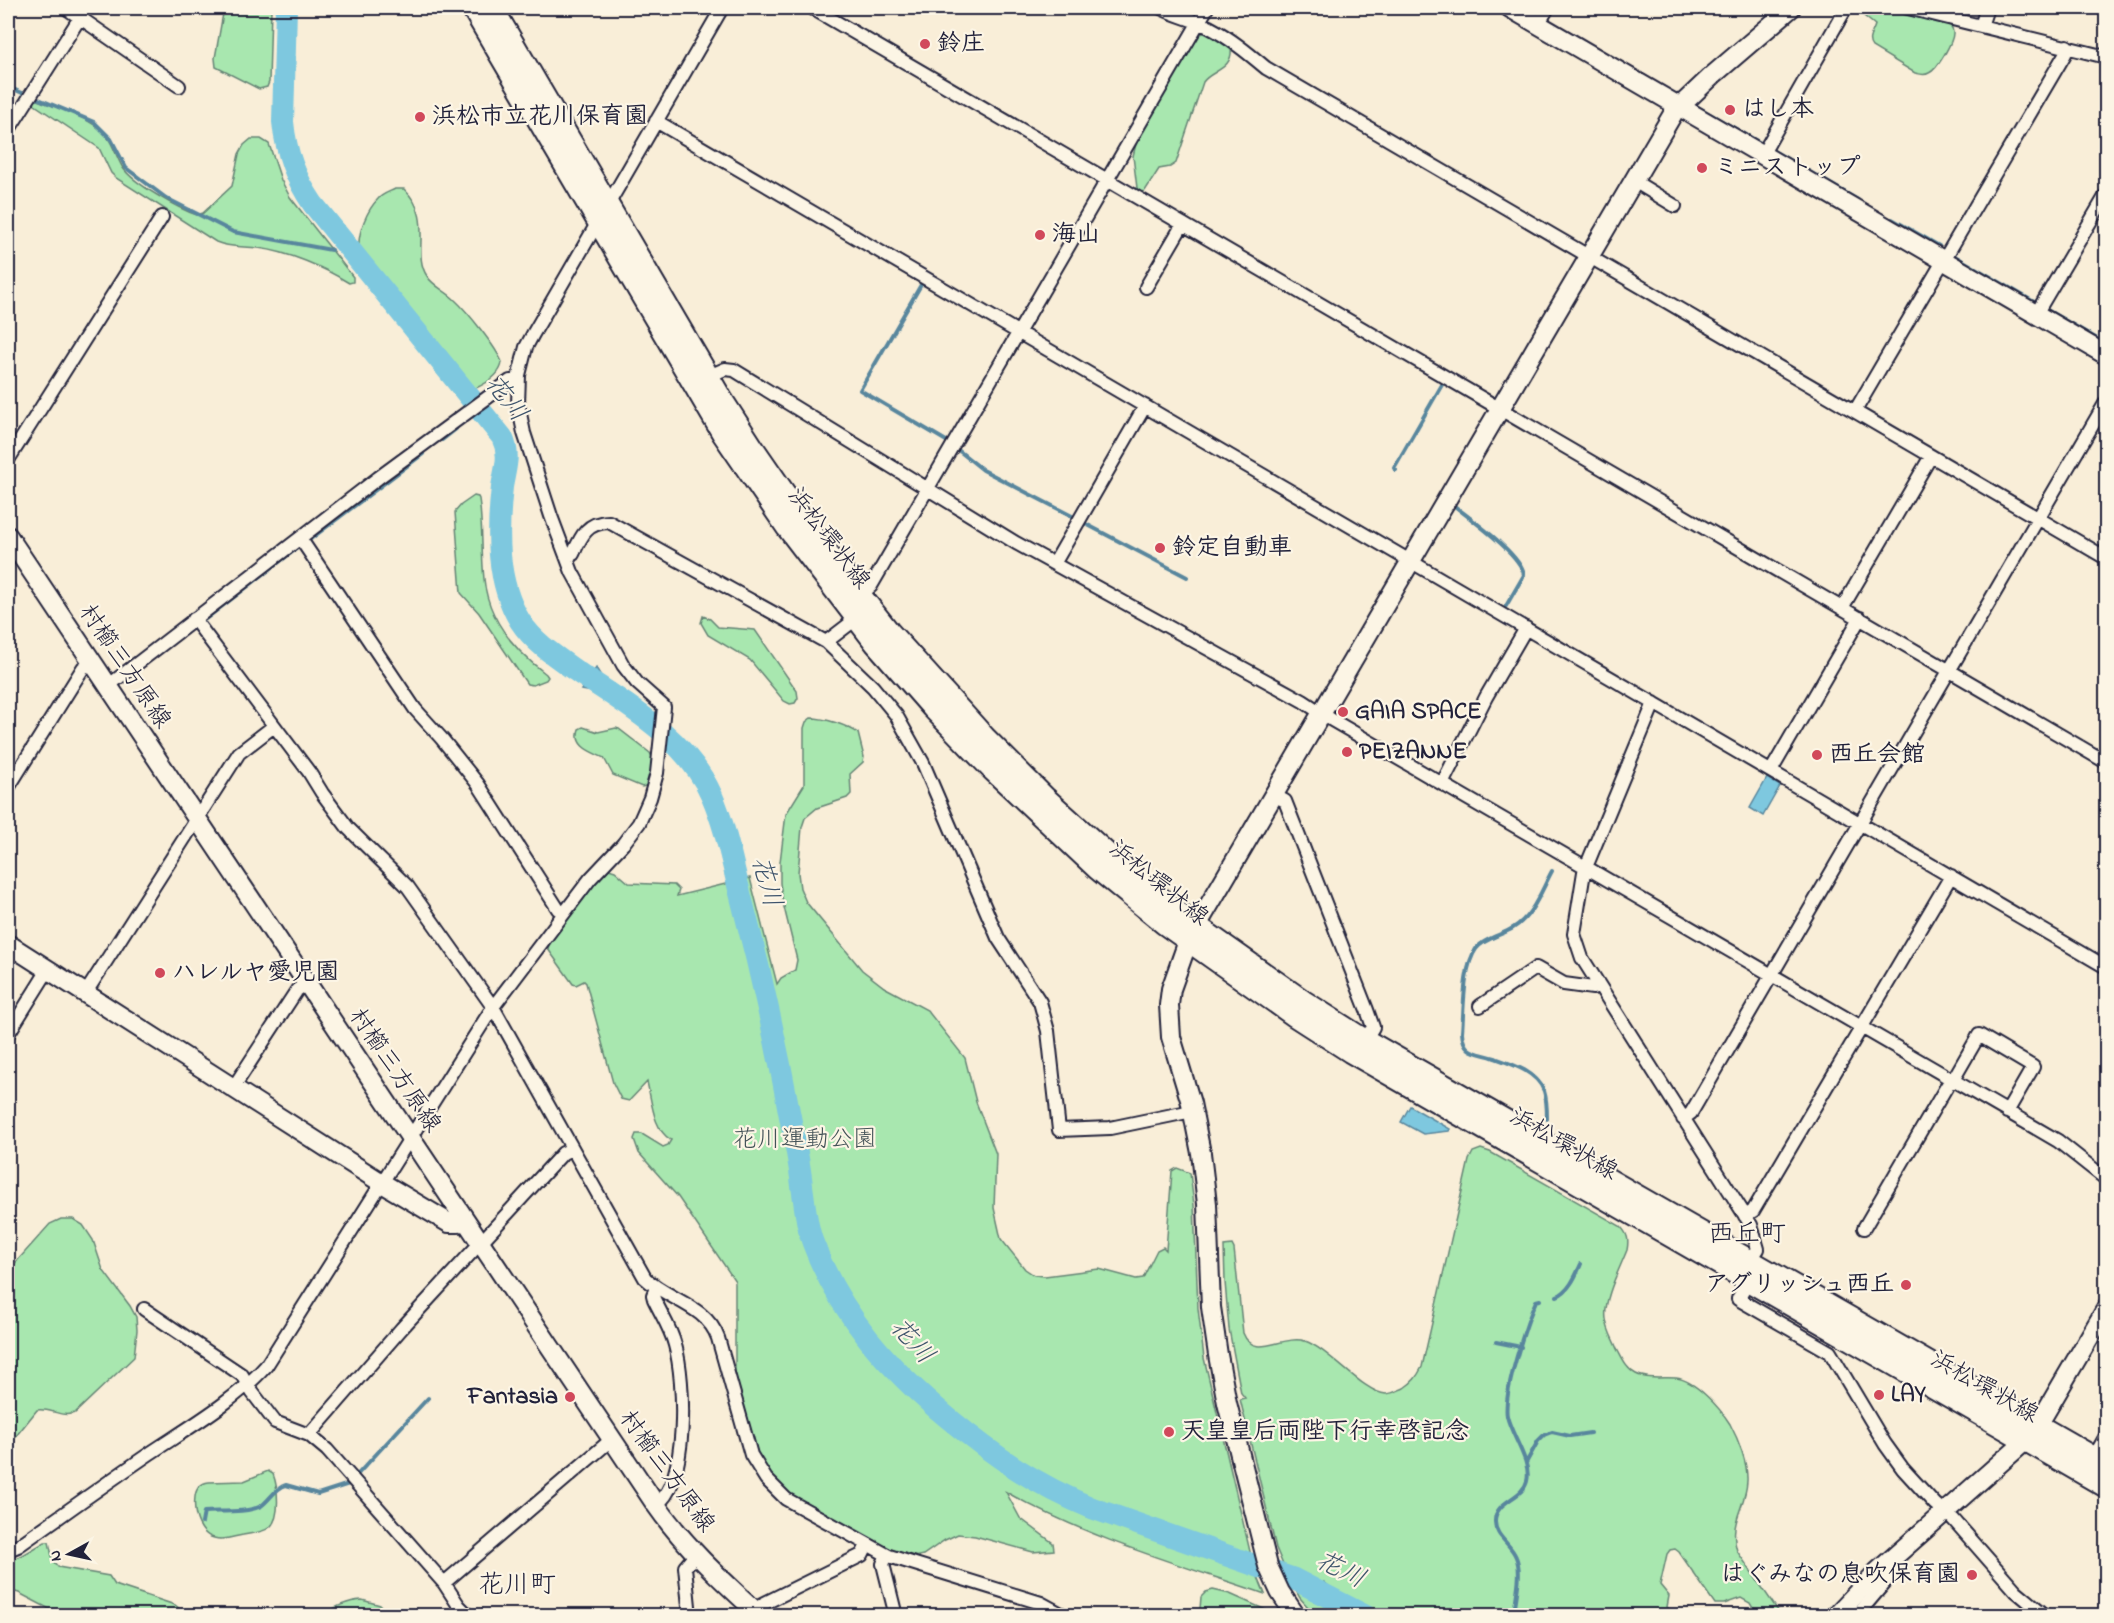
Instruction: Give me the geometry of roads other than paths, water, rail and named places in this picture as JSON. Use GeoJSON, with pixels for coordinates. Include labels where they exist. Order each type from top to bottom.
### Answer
{"type":"FeatureCollection","features":[{"type":"Feature","properties":{"kind":"main road","name":"浜松環状線"},"geometry":{"type":"LineString","coordinates":[[472,8],[707,408],[798,544],[856,619],[932,708],[1012,791],[1112,881],[1164,924],[1192,933],[1365,1040],[2100,1461]]}},
{"type":"Feature","properties":{"kind":"main road","name":"浜松環状線"},"geometry":{"type":"LineString","coordinates":[[493,8],[709,376],[780,487],[860,595],[945,696],[1025,778],[1116,861],[1175,910],[1192,933],[1350,1052],[2106,1487]]}},
{"type":"Feature","properties":{"kind":"street"},"geometry":{"type":"LineString","coordinates":[[66,8],[83,12],[179,86]]}},
{"type":"Feature","properties":{"kind":"street"},"geometry":{"type":"LineString","coordinates":[[8,1550],[18,1546],[201,1419],[259,1373],[272,1357],[493,1008],[590,879],[639,823],[654,786],[664,707],[637,683],[623,665],[572,572],[522,426],[518,404],[518,381],[522,361],[533,334],[722,8]]}},
{"type":"Feature","properties":{"kind":"street"},"geometry":{"type":"LineString","coordinates":[[812,8],[2106,762]]}},
{"type":"Feature","properties":{"kind":"street"},"geometry":{"type":"LineString","coordinates":[[1161,8],[1207,26],[1233,41],[1276,74],[2106,558]]}},
{"type":"Feature","properties":{"kind":"street"},"geometry":{"type":"LineString","coordinates":[[860,595],[871,586],[1207,8]]}},
{"type":"Feature","properties":{"kind":"street"},"geometry":{"type":"LineString","coordinates":[[1510,8],[2106,355]]}},
{"type":"Feature","properties":{"kind":"street"},"geometry":{"type":"LineString","coordinates":[[1538,24],[1548,8]]}},
{"type":"Feature","properties":{"kind":"street"},"geometry":{"type":"LineString","coordinates":[[1296,1616],[1280,1592],[1265,1555],[1227,1403],[1218,1355],[1209,1282],[1205,1179],[1192,1111],[1171,1037],[1169,1021],[1171,990],[1192,933],[1672,116],[1713,75],[1791,8]]}},
{"type":"Feature","properties":{"kind":"street"},"geometry":{"type":"LineString","coordinates":[[1762,155],[1846,8]]}},
{"type":"Feature","properties":{"kind":"street"},"geometry":{"type":"LineString","coordinates":[[1909,8],[2106,57]]}},
{"type":"Feature","properties":{"kind":"street"},"geometry":{"type":"LineString","coordinates":[[1981,26],[1987,8]]}},
{"type":"Feature","properties":{"kind":"street"},"geometry":{"type":"LineString","coordinates":[[8,131],[83,12]]}},
{"type":"Feature","properties":{"kind":"street"},"geometry":{"type":"LineString","coordinates":[[1855,411],[2065,54],[2067,46]]}},
{"type":"Feature","properties":{"kind":"street"},"geometry":{"type":"LineString","coordinates":[[656,121],[2106,967]]}},
{"type":"Feature","properties":{"kind":"street"},"geometry":{"type":"LineString","coordinates":[[1634,181],[1675,206]]}},
{"type":"Feature","properties":{"kind":"street"},"geometry":{"type":"LineString","coordinates":[[2036,314],[2106,195]]}},
{"type":"Feature","properties":{"kind":"street"},"geometry":{"type":"LineString","coordinates":[[8,460],[162,218]]}},
{"type":"Feature","properties":{"kind":"street"},"geometry":{"type":"LineString","coordinates":[[1146,288],[1183,224]]}},
{"type":"Feature","properties":{"kind":"street"},"geometry":{"type":"LineString","coordinates":[[709,376],[724,369],[734,370],[1054,564],[1303,701],[2007,1112],[2068,1148],[2106,1179]]}},
{"type":"Feature","properties":{"kind":"street"},"geometry":{"type":"LineString","coordinates":[[108,686],[456,421],[510,381],[518,381]]}},
{"type":"Feature","properties":{"kind":"street"},"geometry":{"type":"LineString","coordinates":[[1683,1119],[1692,1113],[2106,402]]}},
{"type":"Feature","properties":{"kind":"street"},"geometry":{"type":"LineString","coordinates":[[1054,564],[1145,406]]}},
{"type":"Feature","properties":{"kind":"street"},"geometry":{"type":"LineString","coordinates":[[1842,608],[1931,456]]}},
{"type":"Feature","properties":{"kind":"street"},"geometry":{"type":"LineString","coordinates":[[567,557],[573,554],[585,530],[600,522],[609,522],[826,642],[873,687],[906,731],[923,763],[998,938],[1040,1002],[1048,1031],[1059,1130],[1110,1128],[1192,1111]]}},
{"type":"Feature","properties":{"kind":"street","name":"村櫛三方原線"},"geometry":{"type":"LineString","coordinates":[[8,536],[656,1505],[696,1554],[759,1613]]}},
{"type":"Feature","properties":{"kind":"street"},"geometry":{"type":"LineString","coordinates":[[300,538],[415,709],[446,743],[478,784],[558,909],[564,913]]}},
{"type":"Feature","properties":{"kind":"street"},"geometry":{"type":"LineString","coordinates":[[1771,771],[1860,618]]}},
{"type":"Feature","properties":{"kind":"street"},"geometry":{"type":"LineString","coordinates":[[194,619],[348,828],[408,887],[493,1008],[639,1270],[656,1288],[704,1316],[715,1330],[747,1441],[766,1479],[798,1507],[887,1555],[1041,1603],[1065,1616]]}},
{"type":"Feature","properties":{"kind":"street"},"geometry":{"type":"LineString","coordinates":[[826,642],[856,619]]}},
{"type":"Feature","properties":{"kind":"street"},"geometry":{"type":"LineString","coordinates":[[1442,784],[1486,698],[1526,628]]}},
{"type":"Feature","properties":{"kind":"street"},"geometry":{"type":"LineString","coordinates":[[8,788],[83,668],[92,662]]}},
{"type":"Feature","properties":{"kind":"street"},"geometry":{"type":"LineString","coordinates":[[1654,703],[1586,867],[1574,934],[1582,958],[1751,1225],[1758,1249],[1750,1262]]}},
{"type":"Feature","properties":{"kind":"street"},"geometry":{"type":"LineString","coordinates":[[85,994],[239,753],[274,726]]}},
{"type":"Feature","properties":{"kind":"street"},"geometry":{"type":"LineString","coordinates":[[1274,795],[1284,801],[1367,1010],[1373,1027],[1365,1040]]}},
{"type":"Feature","properties":{"kind":"street"},"geometry":{"type":"LineString","coordinates":[[1745,1216],[1753,1211],[1951,876]]}},
{"type":"Feature","properties":{"kind":"street"},"geometry":{"type":"LineString","coordinates":[[8,944],[382,1183],[449,1223],[458,1223],[464,1219]]}},
{"type":"Feature","properties":{"kind":"street"},"geometry":{"type":"LineString","coordinates":[[1480,1006],[1536,968],[1564,984],[1593,988],[1599,985]]}},
{"type":"Feature","properties":{"kind":"street"},"geometry":{"type":"LineString","coordinates":[[8,1034],[48,970]]}},
{"type":"Feature","properties":{"kind":"street"},"geometry":{"type":"LineString","coordinates":[[233,1088],[297,990],[307,983]]}},
{"type":"Feature","properties":{"kind":"street"},"geometry":{"type":"LineString","coordinates":[[1864,1228],[1979,1035],[2033,1067],[2007,1112]]}},
{"type":"Feature","properties":{"kind":"street"},"geometry":{"type":"LineString","coordinates":[[309,1436],[402,1328],[563,1153],[572,1149]]}},
{"type":"Feature","properties":{"kind":"street"},"geometry":{"type":"LineString","coordinates":[[1748,1281],[1738,1299],[1830,1352],[1891,1453],[1935,1504],[2039,1613]]}},
{"type":"Feature","properties":{"kind":"street"},"geometry":{"type":"LineString","coordinates":[[656,1288],[652,1295],[672,1336],[678,1358],[682,1432],[678,1461],[665,1499],[656,1505]]}},
{"type":"Feature","properties":{"kind":"street"},"geometry":{"type":"LineString","coordinates":[[144,1309],[242,1375],[275,1422],[309,1436],[327,1449],[469,1616]]}},
{"type":"Feature","properties":{"kind":"street"},"geometry":{"type":"LineString","coordinates":[[1835,1616],[1885,1564],[2025,1441],[2038,1425],[2106,1309]]}},
{"type":"Feature","properties":{"kind":"street"},"geometry":{"type":"LineString","coordinates":[[2100,1461],[2106,1436]]}},
{"type":"Feature","properties":{"kind":"street"},"geometry":{"type":"LineString","coordinates":[[444,1584],[612,1439]]}},
{"type":"Feature","properties":{"kind":"street"},"geometry":{"type":"LineString","coordinates":[[759,1613],[763,1604],[862,1555],[867,1545]]}},
{"type":"Feature","properties":{"kind":"street"},"geometry":{"type":"LineString","coordinates":[[690,1616],[685,1567],[696,1554]]}},
{"type":"Feature","properties":{"kind":"street"},"geometry":{"type":"LineString","coordinates":[[887,1555],[883,1564],[896,1616]]}},
{"type":"Feature","properties":{"kind":"street"},"geometry":{"type":"LineString","coordinates":[[1859,1616],[1857,1614],[1885,1582],[1890,1570],[1885,1564]]}},
{"type":"Feature","properties":{"kind":"water"},"geometry":{"type":"Polygon","coordinates":[[[596,668],[608,687],[604,694],[581,690],[596,668]]]}},
{"type":"Feature","properties":{"kind":"water"},"geometry":{"type":"Polygon","coordinates":[[[1767,778],[1780,786],[1763,816],[1750,808],[1767,778]]]}},
{"type":"Feature","properties":{"kind":"water"},"geometry":{"type":"Polygon","coordinates":[[[1410,1106],[1450,1129],[1449,1131],[1423,1134],[1401,1122],[1410,1106]]]}},
{"type":"Feature","properties":{"kind":"water"},"geometry":{"type":"Polygon","coordinates":[[[1324,1582],[1347,1601],[1344,1608],[1315,1601],[1324,1582]]]}},
{"type":"Feature","properties":{"kind":"waterway","name":"花川"},"geometry":{"type":"LineString","coordinates":[[286,8],[283,122],[292,165],[313,204],[502,437],[507,456],[500,504],[500,556],[506,590],[520,621],[547,650],[636,711],[672,741],[688,757],[712,796],[728,846],[769,1012],[798,1157],[809,1229],[824,1269],[852,1317],[887,1361],[927,1400],[982,1445],[1016,1469],[1052,1490],[1092,1508],[1294,1579],[1366,1616]]}},
{"type":"Feature","properties":{"kind":"waterway"},"geometry":{"type":"LineString","coordinates":[[8,87],[25,94]]}},
{"type":"Feature","properties":{"kind":"waterway"},"geometry":{"type":"LineString","coordinates":[[34,97],[94,122],[111,139],[126,168],[166,198],[233,232],[331,250]]}},
{"type":"Feature","properties":{"kind":"waterway"},"geometry":{"type":"LineString","coordinates":[[1696,106],[1762,144]]}},
{"type":"Feature","properties":{"kind":"waterway"},"geometry":{"type":"LineString","coordinates":[[1772,150],[1858,200]]}},
{"type":"Feature","properties":{"kind":"waterway"},"geometry":{"type":"LineString","coordinates":[[1892,219],[1939,246]]}},
{"type":"Feature","properties":{"kind":"waterway","name":"花川"},"geometry":{"type":"LineString","coordinates":[[346,253],[354,255]]}},
{"type":"Feature","properties":{"kind":"waterway"},"geometry":{"type":"LineString","coordinates":[[1953,255],[2034,302]]}},
{"type":"Feature","properties":{"kind":"waterway"},"geometry":{"type":"LineString","coordinates":[[922,283],[860,390],[948,442]]}},
{"type":"Feature","properties":{"kind":"waterway"},"geometry":{"type":"LineString","coordinates":[[2047,310],[2106,344]]}},
{"type":"Feature","properties":{"kind":"waterway"},"geometry":{"type":"LineString","coordinates":[[1396,470],[1394,468],[1443,383]]}},
{"type":"Feature","properties":{"kind":"waterway"},"geometry":{"type":"LineString","coordinates":[[442,440],[456,429]]}},
{"type":"Feature","properties":{"kind":"waterway"},"geometry":{"type":"LineString","coordinates":[[958,450],[983,470],[1074,517]]}},
{"type":"Feature","properties":{"kind":"waterway"},"geometry":{"type":"LineString","coordinates":[[308,541],[423,454]]}},
{"type":"Feature","properties":{"kind":"waterway"},"geometry":{"type":"LineString","coordinates":[[1452,504],[1493,537],[1521,566],[1524,575],[1506,606]]}},
{"type":"Feature","properties":{"kind":"waterway"},"geometry":{"type":"LineString","coordinates":[[1084,523],[1187,577]]}},
{"type":"Feature","properties":{"kind":"waterway"},"geometry":{"type":"LineString","coordinates":[[203,621],[300,546]]}},
{"type":"Feature","properties":{"kind":"waterway"},"geometry":{"type":"LineString","coordinates":[[1547,1119],[1547,1105],[1541,1084],[1516,1066],[1468,1049],[1462,1032],[1466,977],[1476,949],[1488,940],[1513,928],[1526,917],[1552,871]]}},
{"type":"Feature","properties":{"kind":"waterway"},"geometry":{"type":"LineString","coordinates":[[1557,1296],[1569,1287],[1581,1264]]}},
{"type":"Feature","properties":{"kind":"waterway"},"geometry":{"type":"LineString","coordinates":[[1514,1616],[1519,1578],[1518,1564],[1514,1552],[1498,1532],[1495,1522],[1499,1509],[1520,1492],[1527,1481],[1527,1466],[1507,1416],[1508,1392],[1521,1341],[1536,1301],[1540,1300]]}},
{"type":"Feature","properties":{"kind":"waterway"},"geometry":{"type":"LineString","coordinates":[[1496,1342],[1521,1347]]}},
{"type":"Feature","properties":{"kind":"waterway"},"geometry":{"type":"LineString","coordinates":[[357,1475],[428,1398]]}},
{"type":"Feature","properties":{"kind":"waterway"},"geometry":{"type":"LineString","coordinates":[[1526,1463],[1538,1441],[1544,1435],[1552,1432],[1570,1436],[1590,1433]]}},
{"type":"Feature","properties":{"kind":"waterway"},"geometry":{"type":"LineString","coordinates":[[202,1523],[204,1512],[241,1511],[255,1508],[261,1506],[286,1485],[318,1494],[349,1484]]}},
{"type":"Feature","properties":{"kind":"place","name":"鈴庄"},"geometry":{"type":"Point","coordinates":[925,44]}},
{"type":"Feature","properties":{"kind":"place","name":"はし本"},"geometry":{"type":"Point","coordinates":[1730,110]}},
{"type":"Feature","properties":{"kind":"place","name":"浜松市立花川保育園"},"geometry":{"type":"Point","coordinates":[420,117]}},
{"type":"Feature","properties":{"kind":"place","name":"ミニストップ"},"geometry":{"type":"Point","coordinates":[1702,168]}},
{"type":"Feature","properties":{"kind":"place","name":"海山"},"geometry":{"type":"Point","coordinates":[1040,235]}},
{"type":"Feature","properties":{"kind":"place","name":"鈴定自動車"},"geometry":{"type":"Point","coordinates":[1160,548]}},
{"type":"Feature","properties":{"kind":"place","name":"GAIA SPACE"},"geometry":{"type":"Point","coordinates":[1343,712]}},
{"type":"Feature","properties":{"kind":"place","name":"PEIZANNE"},"geometry":{"type":"Point","coordinates":[1347,752]}},
{"type":"Feature","properties":{"kind":"place","name":"西丘会館"},"geometry":{"type":"Point","coordinates":[1817,755]}},
{"type":"Feature","properties":{"kind":"place","name":"ハレルヤ愛児園"},"geometry":{"type":"Point","coordinates":[160,973]}},
{"type":"Feature","properties":{"kind":"place","name":"アグリッシュ西丘"},"geometry":{"type":"Point","coordinates":[1906,1285]}},
{"type":"Feature","properties":{"kind":"place","name":"LAY"},"geometry":{"type":"Point","coordinates":[1879,1395]}},
{"type":"Feature","properties":{"kind":"place","name":"Fantasia"},"geometry":{"type":"Point","coordinates":[570,1397]}},
{"type":"Feature","properties":{"kind":"place","name":"天皇皇后両陛下行幸啓記念"},"geometry":{"type":"Point","coordinates":[1169,1432]}},
{"type":"Feature","properties":{"kind":"place","name":"はぐみなの息吹保育園"},"geometry":{"type":"Point","coordinates":[1972,1575]}},
{"type":"Feature","properties":{"kind":"district","name":"西丘町"},"geometry":{"type":"Point","coordinates":[1747,1235]}},
{"type":"Feature","properties":{"kind":"district","name":"花川町"},"geometry":{"type":"Point","coordinates":[517,1586]}},
{"type":"Feature","properties":{"kind":"park label","name":"花川運動公園"},"geometry":{"type":"Point","coordinates":[805,1140]}}]}
